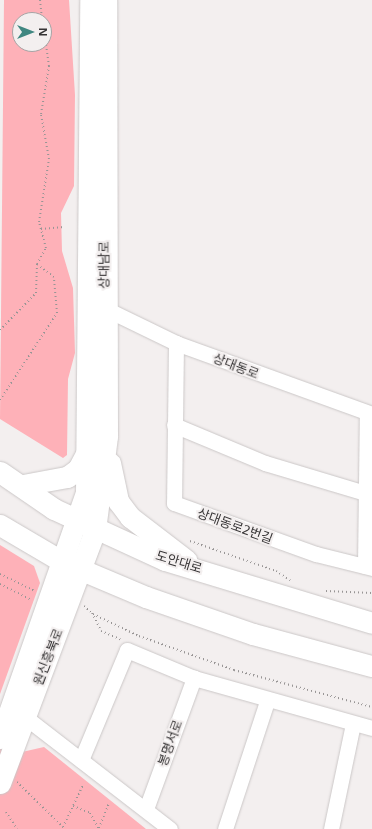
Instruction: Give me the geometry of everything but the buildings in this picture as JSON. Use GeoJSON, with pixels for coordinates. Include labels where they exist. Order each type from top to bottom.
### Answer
{"type":"FeatureCollection","features":[{"type":"Feature","properties":{"kind":"street","name":"상대남로"},"geometry":{"type":"LineString","coordinates":[[87,526],[90,0]]}},
{"type":"Feature","properties":{"kind":"street","name":"상대남로"},"geometry":{"type":"LineString","coordinates":[[87,526],[107,436],[104,308],[106,0]]}},
{"type":"Feature","properties":{"kind":"street","name":"상대동로"},"geometry":{"type":"LineString","coordinates":[[104,308],[176,343],[369,414]]}},
{"type":"Feature","properties":{"kind":"street","name":"상대동로2번길"},"geometry":{"type":"LineString","coordinates":[[176,343],[174,503],[301,549],[369,567]]}},
{"type":"Feature","properties":{"kind":"street"},"geometry":{"type":"LineString","coordinates":[[369,414],[369,567]]}},
{"type":"Feature","properties":{"kind":"street"},"geometry":{"type":"LineString","coordinates":[[174,425],[265,463],[369,494]]}},
{"type":"Feature","properties":{"kind":"street"},"geometry":{"type":"LineString","coordinates":[[107,436],[118,501],[139,527],[194,566]]}},
{"type":"Feature","properties":{"kind":"street"},"geometry":{"type":"LineString","coordinates":[[23,485],[67,478],[78,470],[87,452]]}},
{"type":"Feature","properties":{"kind":"street","name":"도안대로"},"geometry":{"type":"LineString","coordinates":[[0,472],[87,526],[165,560],[194,566],[254,588],[372,623]]}},
{"type":"Feature","properties":{"kind":"street"},"geometry":{"type":"LineString","coordinates":[[0,525],[63,562],[82,570],[253,634],[372,666]]}},
{"type":"Feature","properties":{"kind":"street","name":"원신흥북로"},"geometry":{"type":"LineString","coordinates":[[0,738],[63,562],[87,526]]}},
{"type":"Feature","properties":{"kind":"street","name":"원신흥북로"},"geometry":{"type":"LineString","coordinates":[[6,780],[25,717],[82,570],[87,526]]}},
{"type":"Feature","properties":{"kind":"street"},"geometry":{"type":"LineString","coordinates":[[81,760],[127,650],[194,678],[267,700],[372,728]]}},
{"type":"Feature","properties":{"kind":"street","name":"봉명서로"},"geometry":{"type":"LineString","coordinates":[[146,809],[194,678]]}},
{"type":"Feature","properties":{"kind":"street"},"geometry":{"type":"LineString","coordinates":[[225,829],[267,700]]}},
{"type":"Feature","properties":{"kind":"street"},"geometry":{"type":"LineString","coordinates":[[25,717],[170,829]]}},
{"type":"Feature","properties":{"kind":"street"},"geometry":{"type":"LineString","coordinates":[[331,829],[353,724]]}},
{"type":"Feature","properties":{"kind":"path"},"geometry":{"type":"LineString","coordinates":[[40,0],[41,12]]}},
{"type":"Feature","properties":{"kind":"path"},"geometry":{"type":"LineString","coordinates":[[0,330],[36,293],[37,264],[46,248],[41,229],[49,158],[41,114],[49,66],[47,52]]}},
{"type":"Feature","properties":{"kind":"path"},"geometry":{"type":"LineString","coordinates":[[41,229],[64,227]]}},
{"type":"Feature","properties":{"kind":"path"},"geometry":{"type":"LineString","coordinates":[[0,400],[57,313],[54,277],[37,264]]}},
{"type":"Feature","properties":{"kind":"path"},"geometry":{"type":"LineString","coordinates":[[182,538],[276,571],[297,584]]}},
{"type":"Feature","properties":{"kind":"path"},"geometry":{"type":"LineString","coordinates":[[0,574],[35,591]]}},
{"type":"Feature","properties":{"kind":"path"},"geometry":{"type":"LineString","coordinates":[[0,584],[31,600]]}},
{"type":"Feature","properties":{"kind":"path"},"geometry":{"type":"LineString","coordinates":[[321,591],[357,590],[372,593]]}},
{"type":"Feature","properties":{"kind":"path"},"geometry":{"type":"LineString","coordinates":[[92,613],[139,636],[234,670],[372,708]]}},
{"type":"Feature","properties":{"kind":"path"},"geometry":{"type":"LineString","coordinates":[[6,780],[64,828],[84,785]]}},
{"type":"Feature","properties":{"kind":"path"},"geometry":{"type":"LineString","coordinates":[[99,829],[109,803]]}},
{"type":"Feature","properties":{"kind":"path"},"geometry":{"type":"LineString","coordinates":[[73,806],[90,813],[99,829]]}},
{"type":"Feature","properties":{"kind":"path"},"geometry":{"type":"LineString","coordinates":[[6,812],[17,829]]}},
{"type":"Feature","properties":{"kind":"shaded area"},"geometry":{"type":"Polygon","coordinates":[[[4,0],[69,0],[75,95],[74,186],[61,213],[62,251],[73,288],[75,353],[68,379],[67,455],[63,458],[0,419],[4,0]]]}},
{"type":"Feature","properties":{"kind":"shaded area"},"geometry":{"type":"Polygon","coordinates":[[[0,545],[34,566],[40,583],[0,694],[0,545]]]}},
{"type":"Feature","properties":{"kind":"shaded area"},"geometry":{"type":"Polygon","coordinates":[[[0,738],[22,752],[44,747],[146,829],[0,829],[0,738]]]}}]}
